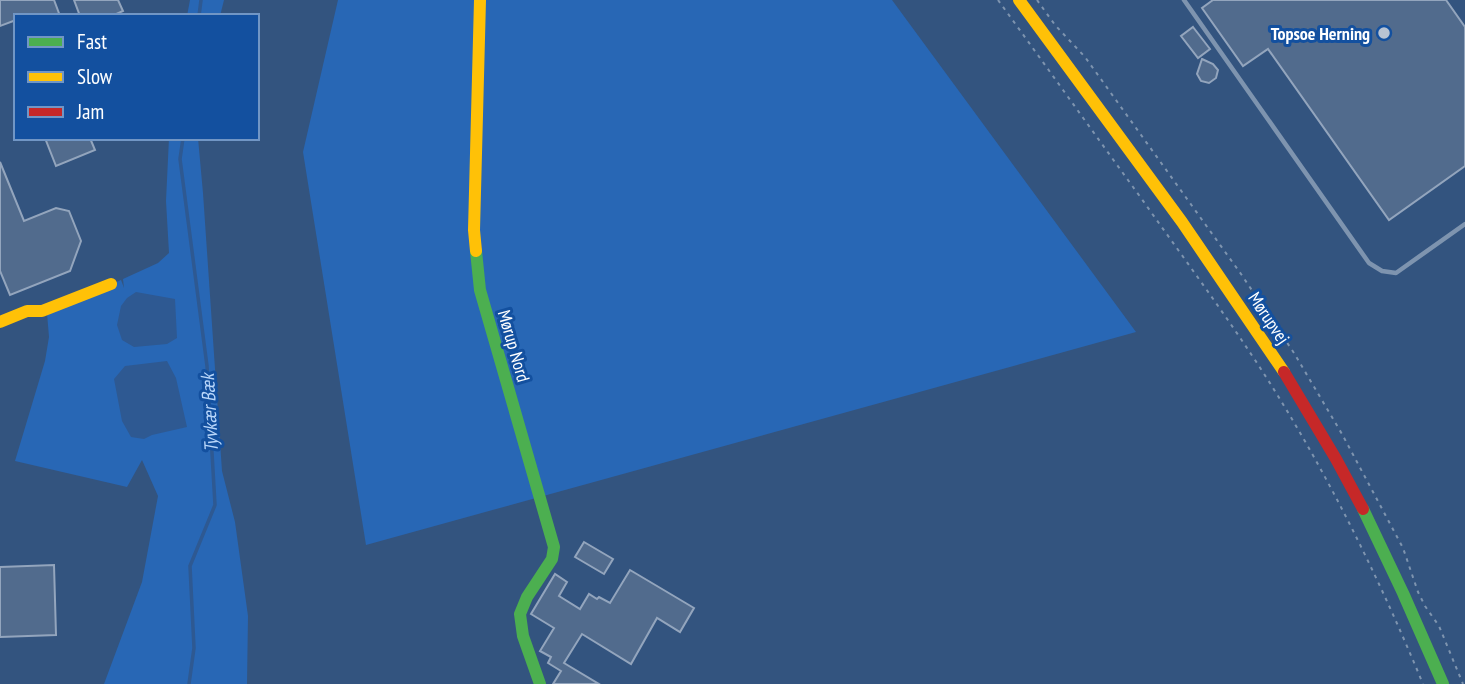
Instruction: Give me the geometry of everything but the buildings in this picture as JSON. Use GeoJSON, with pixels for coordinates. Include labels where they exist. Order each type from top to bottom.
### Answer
{"type":"FeatureCollection","features":[{"type":"Feature","properties":{"kind":"street","name":"Mørup Nord"},"geometry":{"type":"LineString","coordinates":[[480,0],[474,230],[480,290],[554,547],[552,559],[527,597],[520,614],[523,636],[540,684]]}},
{"type":"Feature","properties":{"kind":"street","name":"Mørupvej"},"geometry":{"type":"LineString","coordinates":[[1019,0],[1234,296],[1284,372],[1368,520],[1443,684]]}},
{"type":"Feature","properties":{"kind":"street"},"geometry":{"type":"LineString","coordinates":[[0,322],[27,311],[42,311],[111,284]]}},
{"type":"Feature","properties":{"kind":"lane"},"geometry":{"type":"LineString","coordinates":[[1184,0],[1368,263],[1382,271],[1396,273],[1465,224]]}},
{"type":"Feature","properties":{"kind":"path"},"geometry":{"type":"LineString","coordinates":[[998,0],[1196,274],[1258,365],[1355,534],[1423,684]]}},
{"type":"Feature","properties":{"kind":"shaded area"},"geometry":{"type":"Polygon","coordinates":[[[190,0],[224,0],[220,14],[187,14],[190,0]]]}},
{"type":"Feature","properties":{"kind":"shaded area"},"geometry":{"type":"Polygon","coordinates":[[[338,0],[892,0],[1136,332],[366,545],[303,152],[338,0]]]}},
{"type":"Feature","properties":{"kind":"shaded area"},"geometry":{"type":"Polygon","coordinates":[[[169,140],[198,140],[222,471],[235,522],[248,616],[247,684],[104,684],[142,582],[158,496],[142,460],[127,487],[15,461],[45,361],[49,337],[47,313],[121,280],[124,288],[123,279],[158,263],[169,253],[166,201],[169,140]]]}},
{"type":"Feature","properties":{"kind":"shaded area"},"geometry":{"type":"Polygon","coordinates":[[[136,292],[175,299],[177,338],[167,344],[134,347],[122,340],[117,325],[121,306],[136,292]]]}},
{"type":"Feature","properties":{"kind":"shaded area"},"geometry":{"type":"Polygon","coordinates":[[[167,361],[176,378],[187,427],[144,439],[131,437],[122,421],[114,379],[125,366],[167,361]]]}},
{"type":"Feature","properties":{"kind":"waterway","name":"Tyvkær Bæk"},"geometry":{"type":"LineString","coordinates":[[199,14],[201,0]]}},
{"type":"Feature","properties":{"kind":"waterway","name":"Tyvkær Bæk"},"geometry":{"type":"LineString","coordinates":[[183,140],[180,159],[207,366],[215,505],[190,566],[194,648],[189,684]]}},
{"type":"Feature","properties":{"kind":"traffic: fast"},"geometry":{"type":"LineString","coordinates":[[476,251],[480,290],[554,547],[552,559],[527,597],[520,614],[523,636],[540,684]]}},
{"type":"Feature","properties":{"kind":"traffic: fast"},"geometry":{"type":"LineString","coordinates":[[1363,509],[1443,684]]}},
{"type":"Feature","properties":{"kind":"traffic: slow"},"geometry":{"type":"LineString","coordinates":[[476,251],[474,230],[480,0]]}},
{"type":"Feature","properties":{"kind":"traffic: slow"},"geometry":{"type":"LineString","coordinates":[[1019,0],[1182,222],[1284,372]]}},
{"type":"Feature","properties":{"kind":"traffic: slow"},"geometry":{"type":"LineString","coordinates":[[0,322],[27,311],[42,311],[111,284]]}},
{"type":"Feature","properties":{"kind":"traffic: jam"},"geometry":{"type":"LineString","coordinates":[[1284,372],[1363,509]]}},
{"type":"Feature","properties":{"kind":"place","name":"Topsoe Herning"},"geometry":{"type":"Point","coordinates":[1384,33]}}]}
